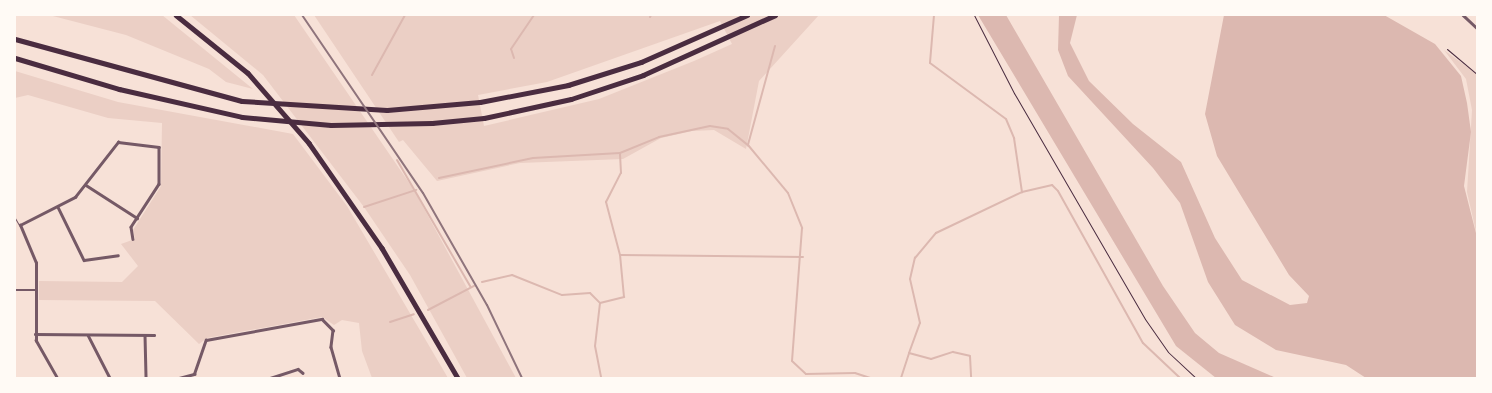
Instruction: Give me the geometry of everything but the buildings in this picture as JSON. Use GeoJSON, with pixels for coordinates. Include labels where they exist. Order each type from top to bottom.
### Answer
{"type":"FeatureCollection","features":[{"type":"Feature","properties":{"kind":"highway"},"geometry":{"type":"LineString","coordinates":[[15,39],[197,92],[263,104],[331,109],[480,102],[568,85],[640,62],[724,27],[747,15]]}},
{"type":"Feature","properties":{"kind":"highway"},"geometry":{"type":"LineString","coordinates":[[15,58],[193,107],[242,117],[331,125],[484,118],[571,99],[730,38],[775,15]]}},
{"type":"Feature","properties":{"kind":"main road"},"geometry":{"type":"LineString","coordinates":[[176,15],[248,73],[309,144],[382,248],[458,378]]}},
{"type":"Feature","properties":{"kind":"street"},"geometry":{"type":"LineString","coordinates":[[1463,15],[1477,28]]}},
{"type":"Feature","properties":{"kind":"street"},"geometry":{"type":"LineString","coordinates":[[57,378],[35,334],[36,263],[20,225],[58,207],[86,186],[118,142],[159,147],[159,184],[131,230],[133,239]]}},
{"type":"Feature","properties":{"kind":"street"},"geometry":{"type":"LineString","coordinates":[[86,186],[137,218]]}},
{"type":"Feature","properties":{"kind":"street"},"geometry":{"type":"LineString","coordinates":[[58,207],[84,260],[118,254]]}},
{"type":"Feature","properties":{"kind":"street"},"geometry":{"type":"LineString","coordinates":[[15,290],[35,290]]}},
{"type":"Feature","properties":{"kind":"street"},"geometry":{"type":"LineString","coordinates":[[179,378],[194,374],[202,342],[322,319],[333,330],[331,347],[340,378]]}},
{"type":"Feature","properties":{"kind":"street"},"geometry":{"type":"LineString","coordinates":[[35,334],[154,335]]}},
{"type":"Feature","properties":{"kind":"street"},"geometry":{"type":"LineString","coordinates":[[88,335],[110,378]]}},
{"type":"Feature","properties":{"kind":"street"},"geometry":{"type":"LineString","coordinates":[[145,335],[146,377]]}},
{"type":"Feature","properties":{"kind":"street"},"geometry":{"type":"LineString","coordinates":[[270,378],[302,371],[301,364]]}},
{"type":"Feature","properties":{"kind":"street"},"geometry":{"type":"LineString","coordinates":[[118,378],[150,378]]}},
{"type":"Feature","properties":{"kind":"lane"},"geometry":{"type":"LineString","coordinates":[[15,218],[20,225]]}},
{"type":"Feature","properties":{"kind":"path"},"geometry":{"type":"LineString","coordinates":[[974,15],[1014,92],[1145,319],[1168,352],[1196,378]]}},
{"type":"Feature","properties":{"kind":"path"},"geometry":{"type":"LineString","coordinates":[[1446,49],[1477,74]]}},
{"type":"Feature","properties":{"kind":"shaded area"},"geometry":{"type":"Polygon","coordinates":[[[49,15],[162,15],[253,89],[226,82],[209,69],[126,35],[49,15]]]}},
{"type":"Feature","properties":{"kind":"shaded area"},"geometry":{"type":"Polygon","coordinates":[[[190,15],[294,15],[414,190],[516,378],[467,378],[410,275],[364,207],[263,75],[190,15]]]}},
{"type":"Feature","properties":{"kind":"shaded area"},"geometry":{"type":"Polygon","coordinates":[[[314,15],[819,15],[759,81],[746,149],[714,130],[692,131],[661,138],[623,159],[520,163],[437,181],[403,140],[399,142],[314,15]],[[720,21],[547,82],[478,95],[484,126],[599,99],[732,44],[720,21]]]}},
{"type":"Feature","properties":{"kind":"shaded area"},"geometry":{"type":"Polygon","coordinates":[[[978,15],[1006,15],[1163,286],[1195,333],[1219,353],[1276,378],[1216,378],[1176,346],[978,15]]]}},
{"type":"Feature","properties":{"kind":"shaded area"},"geometry":{"type":"Polygon","coordinates":[[[1059,15],[1077,15],[1070,43],[1089,81],[1133,124],[1181,162],[1215,238],[1242,280],[1290,305],[1307,303],[1309,296],[1289,275],[1217,156],[1205,114],[1224,15],[1384,15],[1435,44],[1461,76],[1471,132],[1464,186],[1477,237],[1477,378],[1366,378],[1346,365],[1276,350],[1235,325],[1208,282],[1180,203],[1153,168],[1068,76],[1058,50],[1059,15]]]}},
{"type":"Feature","properties":{"kind":"shaded area"},"geometry":{"type":"Polygon","coordinates":[[[1444,50],[1477,74],[1477,236],[1467,192],[1472,110],[1466,79],[1444,50]]]}},
{"type":"Feature","properties":{"kind":"shaded area"},"geometry":{"type":"Polygon","coordinates":[[[15,71],[118,102],[293,134],[347,206],[448,378],[372,378],[362,351],[359,323],[342,320],[334,325],[322,317],[207,338],[199,344],[155,301],[39,300],[39,281],[122,282],[138,266],[121,244],[135,239],[133,230],[161,186],[162,123],[108,118],[28,95],[15,98],[15,71]]]}},
{"type":"Feature","properties":{"kind":"waterway"},"geometry":{"type":"LineString","coordinates":[[372,75],[405,15]]}},
{"type":"Feature","properties":{"kind":"waterway"},"geometry":{"type":"LineString","coordinates":[[514,58],[511,49],[534,15]]}},
{"type":"Feature","properties":{"kind":"waterway"},"geometry":{"type":"LineString","coordinates":[[934,15],[930,63],[1006,119],[1014,138],[1022,192],[1052,185],[1058,191],[1143,343],[1180,378]]}},
{"type":"Feature","properties":{"kind":"waterway"},"geometry":{"type":"LineString","coordinates":[[775,46],[748,145],[788,193],[802,228],[792,361],[806,374],[855,373],[870,378]]}},
{"type":"Feature","properties":{"kind":"waterway"},"geometry":{"type":"LineString","coordinates":[[439,178],[533,158],[620,153],[659,137],[710,126],[728,129],[748,145]]}},
{"type":"Feature","properties":{"kind":"waterway"},"geometry":{"type":"LineString","coordinates":[[620,153],[621,173],[606,202],[620,255]]}},
{"type":"Feature","properties":{"kind":"waterway"},"geometry":{"type":"LineString","coordinates":[[397,160],[470,286]]}},
{"type":"Feature","properties":{"kind":"waterway"},"geometry":{"type":"LineString","coordinates":[[364,207],[416,190]]}},
{"type":"Feature","properties":{"kind":"waterway"},"geometry":{"type":"LineString","coordinates":[[909,353],[920,323],[910,279],[915,258],[936,233],[1022,192]]}},
{"type":"Feature","properties":{"kind":"waterway"},"geometry":{"type":"LineString","coordinates":[[482,282],[512,275],[562,295],[590,293],[600,303],[624,297],[620,255],[803,257]]}},
{"type":"Feature","properties":{"kind":"waterway"},"geometry":{"type":"LineString","coordinates":[[428,310],[474,286]]}},
{"type":"Feature","properties":{"kind":"waterway"},"geometry":{"type":"LineString","coordinates":[[600,303],[595,346],[601,378]]}},
{"type":"Feature","properties":{"kind":"waterway"},"geometry":{"type":"LineString","coordinates":[[390,322],[414,314]]}},
{"type":"Feature","properties":{"kind":"waterway"},"geometry":{"type":"LineString","coordinates":[[901,378],[909,353],[931,359],[953,352],[970,356],[971,378]]}},
{"type":"Feature","properties":{"kind":"railway"},"geometry":{"type":"LineString","coordinates":[[302,15],[423,193],[487,305],[522,378]]}}]}
